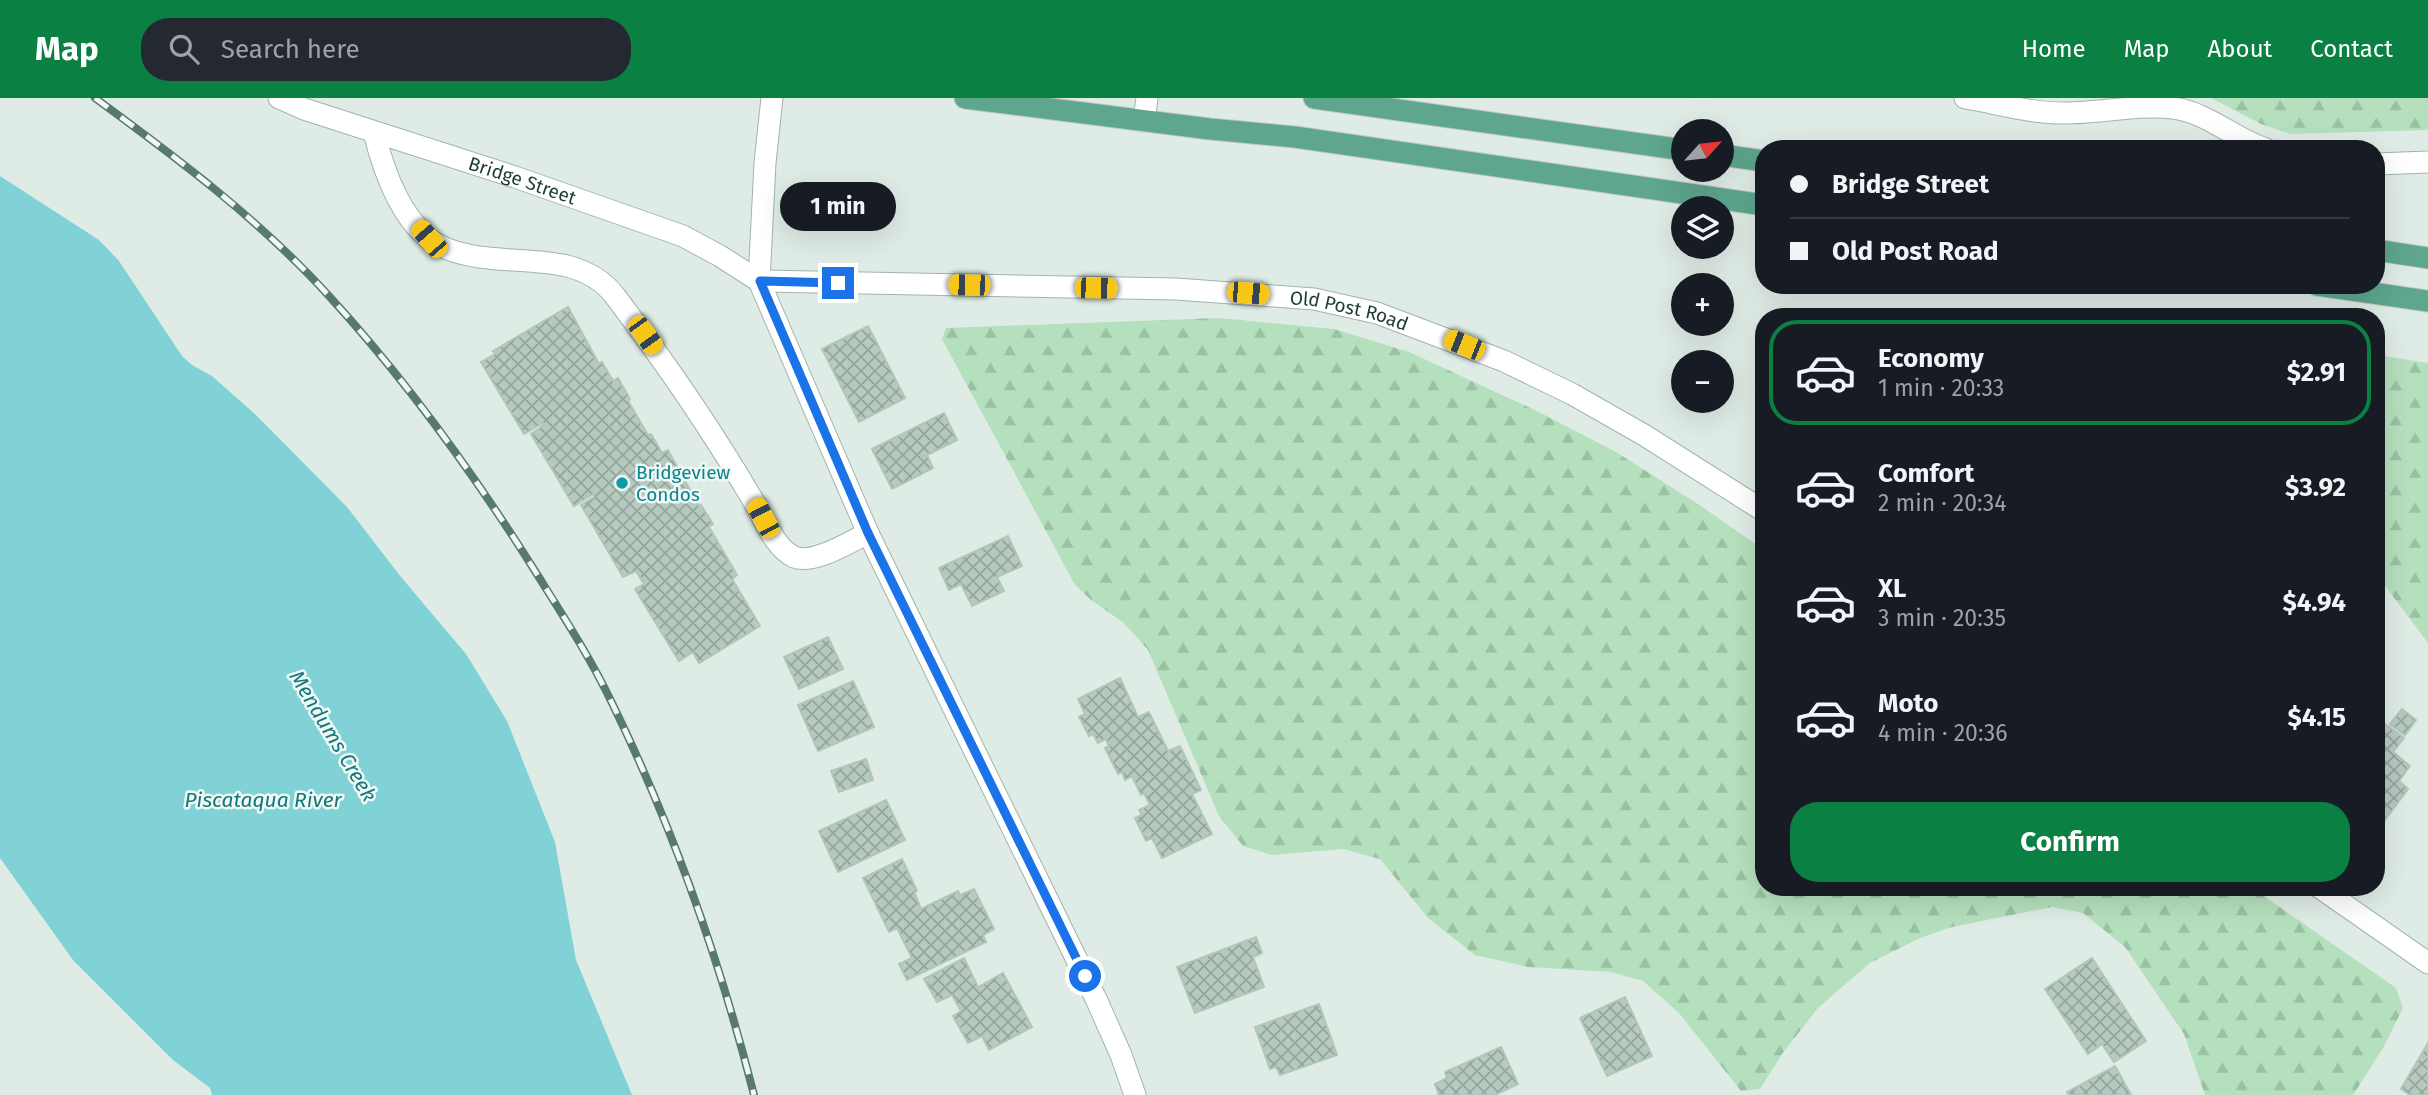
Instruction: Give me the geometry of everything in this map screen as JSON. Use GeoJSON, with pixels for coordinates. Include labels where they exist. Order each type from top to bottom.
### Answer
{"type":"FeatureCollection","features":[{"type":"Feature","properties":{"kind":"main road"},"geometry":{"type":"LineString","coordinates":[[965,98],[1295,137],[1755,204]]}},
{"type":"Feature","properties":{"kind":"main road"},"geometry":{"type":"LineString","coordinates":[[1314,98],[1671,148]]}},
{"type":"Feature","properties":{"kind":"main road"},"geometry":{"type":"LineString","coordinates":[[1734,157],[1755,160]]}},
{"type":"Feature","properties":{"kind":"main road"},"geometry":{"type":"LineString","coordinates":[[2385,251],[2428,258]]}},
{"type":"Feature","properties":{"kind":"main road"},"geometry":{"type":"LineString","coordinates":[[2379,294],[2428,301]]}},
{"type":"Feature","properties":{"kind":"street","name":"Bridge Street"},"geometry":{"type":"LineString","coordinates":[[279,98],[304,109],[515,177],[682,236],[760,281]]}},
{"type":"Feature","properties":{"kind":"street"},"geometry":{"type":"LineString","coordinates":[[772,98],[765,163],[760,281],[868,533],[1097,1001],[1135,1095]]}},
{"type":"Feature","properties":{"kind":"street"},"geometry":{"type":"LineString","coordinates":[[1144,121],[1147,98]]}},
{"type":"Feature","properties":{"kind":"street"},"geometry":{"type":"LineString","coordinates":[[1965,98],[2064,113],[2174,108],[2197,115],[2242,140]]}},
{"type":"Feature","properties":{"kind":"street"},"geometry":{"type":"LineString","coordinates":[[374,132],[386,175],[409,216],[429,239],[447,249],[469,255],[547,262],[573,268],[593,276],[611,290],[674,376],[784,550],[804,559],[818,556],[868,533]]}},
{"type":"Feature","properties":{"kind":"street"},"geometry":{"type":"LineString","coordinates":[[2385,164],[2428,162]]}},
{"type":"Feature","properties":{"kind":"street","name":"Old Post Road"},"geometry":{"type":"LineString","coordinates":[[760,281],[1188,290],[1314,299],[1377,313],[1504,361],[1572,394],[1644,435],[1755,506]]}},
{"type":"Feature","properties":{"kind":"street"},"geometry":{"type":"LineString","coordinates":[[2332,896],[2428,963]]}},
{"type":"Feature","properties":{"kind":"green space"},"geometry":{"type":"Polygon","coordinates":[[[2211,98],[2428,98],[2428,130],[2291,134],[2261,124],[2211,98]]]}},
{"type":"Feature","properties":{"kind":"green space"},"geometry":{"type":"Polygon","coordinates":[[[1218,318],[1334,329],[1409,352],[1537,411],[1616,452],[1755,544],[1755,896],[2264,896],[2396,988],[2403,1008],[2383,1048],[2353,1095],[2205,1095],[2184,1034],[2125,947],[2083,913],[2052,907],[1952,927],[1920,938],[1870,963],[1818,1008],[1782,1054],[1760,1089],[1741,1091],[1679,1013],[1643,981],[1611,972],[1528,967],[1475,955],[1428,918],[1380,859],[1343,849],[1272,855],[1243,846],[1219,816],[1148,650],[1124,623],[1075,585],[942,339],[946,328],[1218,318]]]}},
{"type":"Feature","properties":{"kind":"green space"},"geometry":{"type":"Polygon","coordinates":[[[2385,356],[2428,363],[2428,643],[2385,586],[2385,356]]]}},
{"type":"Feature","properties":{"kind":"water","name":"Piscataqua River"},"geometry":{"type":"Polygon","coordinates":[[[0,176],[99,240],[119,261],[182,356],[212,376],[257,416],[347,507],[466,654],[507,721],[555,842],[576,960],[632,1095],[212,1095],[210,1088],[173,1060],[73,960],[0,858],[0,176]]]}},
{"type":"Feature","properties":{"kind":"building","name":"Bridgeview Condos"},"geometry":{"type":"Polygon","coordinates":[[[568,307],[599,364],[602,362],[613,381],[618,378],[648,435],[651,434],[662,453],[668,450],[699,506],[701,505],[713,524],[709,527],[737,575],[732,579],[760,626],[699,663],[693,652],[679,661],[635,589],[644,584],[636,571],[623,577],[581,505],[594,497],[593,494],[574,506],[531,434],[544,425],[543,423],[524,434],[481,362],[495,354],[493,351],[568,307]]]}},
{"type":"Feature","properties":{"kind":"building"},"geometry":{"type":"Polygon","coordinates":[[[868,326],[905,398],[859,422],[822,349],[868,326]]]}},
{"type":"Feature","properties":{"kind":"building"},"geometry":{"type":"Polygon","coordinates":[[[944,413],[957,440],[927,455],[933,468],[892,489],[872,449],[944,413]]]}},
{"type":"Feature","properties":{"kind":"building"},"geometry":{"type":"Polygon","coordinates":[[[1008,536],[1022,566],[997,577],[1004,591],[972,606],[961,584],[949,590],[939,568],[1008,536]]]}},
{"type":"Feature","properties":{"kind":"building"},"geometry":{"type":"Polygon","coordinates":[[[828,637],[843,669],[799,689],[784,657],[828,637]]]}},
{"type":"Feature","properties":{"kind":"building"},"geometry":{"type":"Polygon","coordinates":[[[1120,678],[1138,717],[1149,712],[1168,751],[1180,746],[1201,790],[1192,794],[1212,834],[1162,858],[1152,838],[1146,841],[1135,818],[1142,815],[1139,810],[1150,805],[1144,793],[1141,795],[1132,776],[1125,780],[1122,772],[1118,774],[1105,748],[1109,746],[1106,739],[1098,743],[1093,734],[1089,736],[1079,717],[1085,714],[1078,699],[1120,678]]]}},
{"type":"Feature","properties":{"kind":"building"},"geometry":{"type":"Polygon","coordinates":[[[853,681],[874,727],[818,751],[798,705],[853,681]]]}},
{"type":"Feature","properties":{"kind":"building"},"geometry":{"type":"Polygon","coordinates":[[[2402,709],[2416,720],[2405,735],[2390,724],[2402,709]]]}},
{"type":"Feature","properties":{"kind":"building"},"geometry":{"type":"Polygon","coordinates":[[[2385,724],[2404,738],[2393,752],[2410,766],[2399,781],[2408,789],[2385,820],[2385,724]]]}},
{"type":"Feature","properties":{"kind":"building"},"geometry":{"type":"Polygon","coordinates":[[[866,759],[873,780],[839,792],[831,771],[866,759]]]}},
{"type":"Feature","properties":{"kind":"building"},"geometry":{"type":"Polygon","coordinates":[[[886,800],[905,840],[838,872],[819,831],[886,800]]]}},
{"type":"Feature","properties":{"kind":"building"},"geometry":{"type":"Polygon","coordinates":[[[902,859],[917,891],[914,892],[921,909],[958,891],[960,895],[974,889],[994,929],[983,935],[986,942],[907,980],[899,964],[912,958],[897,928],[889,932],[863,878],[902,859]]]}},
{"type":"Feature","properties":{"kind":"building"},"geometry":{"type":"Polygon","coordinates":[[[1256,937],[1262,953],[1253,957],[1264,987],[1195,1013],[1177,967],[1256,937]]]}},
{"type":"Feature","properties":{"kind":"building"},"geometry":{"type":"Polygon","coordinates":[[[964,958],[978,987],[1003,973],[1032,1027],[989,1050],[982,1036],[968,1043],[953,1016],[961,1011],[952,995],[937,1002],[924,979],[964,958]]]}},
{"type":"Feature","properties":{"kind":"building"},"geometry":{"type":"Polygon","coordinates":[[[2092,958],[2146,1041],[2114,1062],[2102,1044],[2088,1054],[2045,989],[2092,958]]]}},
{"type":"Feature","properties":{"kind":"building"},"geometry":{"type":"Polygon","coordinates":[[[1625,997],[1652,1056],[1607,1076],[1580,1018],[1625,997]]]}},
{"type":"Feature","properties":{"kind":"building"},"geometry":{"type":"Polygon","coordinates":[[[1319,1004],[1337,1055],[1280,1075],[1276,1067],[1270,1069],[1255,1027],[1319,1004]]]}},
{"type":"Feature","properties":{"kind":"building"},"geometry":{"type":"Polygon","coordinates":[[[2428,1043],[2428,1093],[2410,1095],[2401,1089],[2428,1043]]]}},
{"type":"Feature","properties":{"kind":"building"},"geometry":{"type":"Polygon","coordinates":[[[1501,1047],[1518,1084],[1495,1095],[1439,1095],[1435,1084],[1447,1078],[1445,1072],[1501,1047]]]}},
{"type":"Feature","properties":{"kind":"building"},"geometry":{"type":"Polygon","coordinates":[[[2115,1066],[2131,1095],[2069,1095],[2067,1092],[2115,1066]]]}},
{"type":"Feature","properties":{"kind":"railway"},"geometry":{"type":"LineString","coordinates":[[95,98],[217,191],[275,241],[329,296],[412,394],[512,535],[594,669],[655,798],[710,945],[754,1095]]}},
{"type":"Feature","properties":{"kind":"place","name":"Bridgeview Condos"},"geometry":{"type":"Point","coordinates":[622,483]}},
{"type":"Feature","properties":{"kind":"route"},"geometry":{"type":"LineString","coordinates":[[838,283],[760,281],[868,533],[1085,976]]}},
{"type":"Feature","properties":{"kind":"water label","name":"Mendums Creek"},"geometry":{"type":"Point","coordinates":[333,736]}}]}
